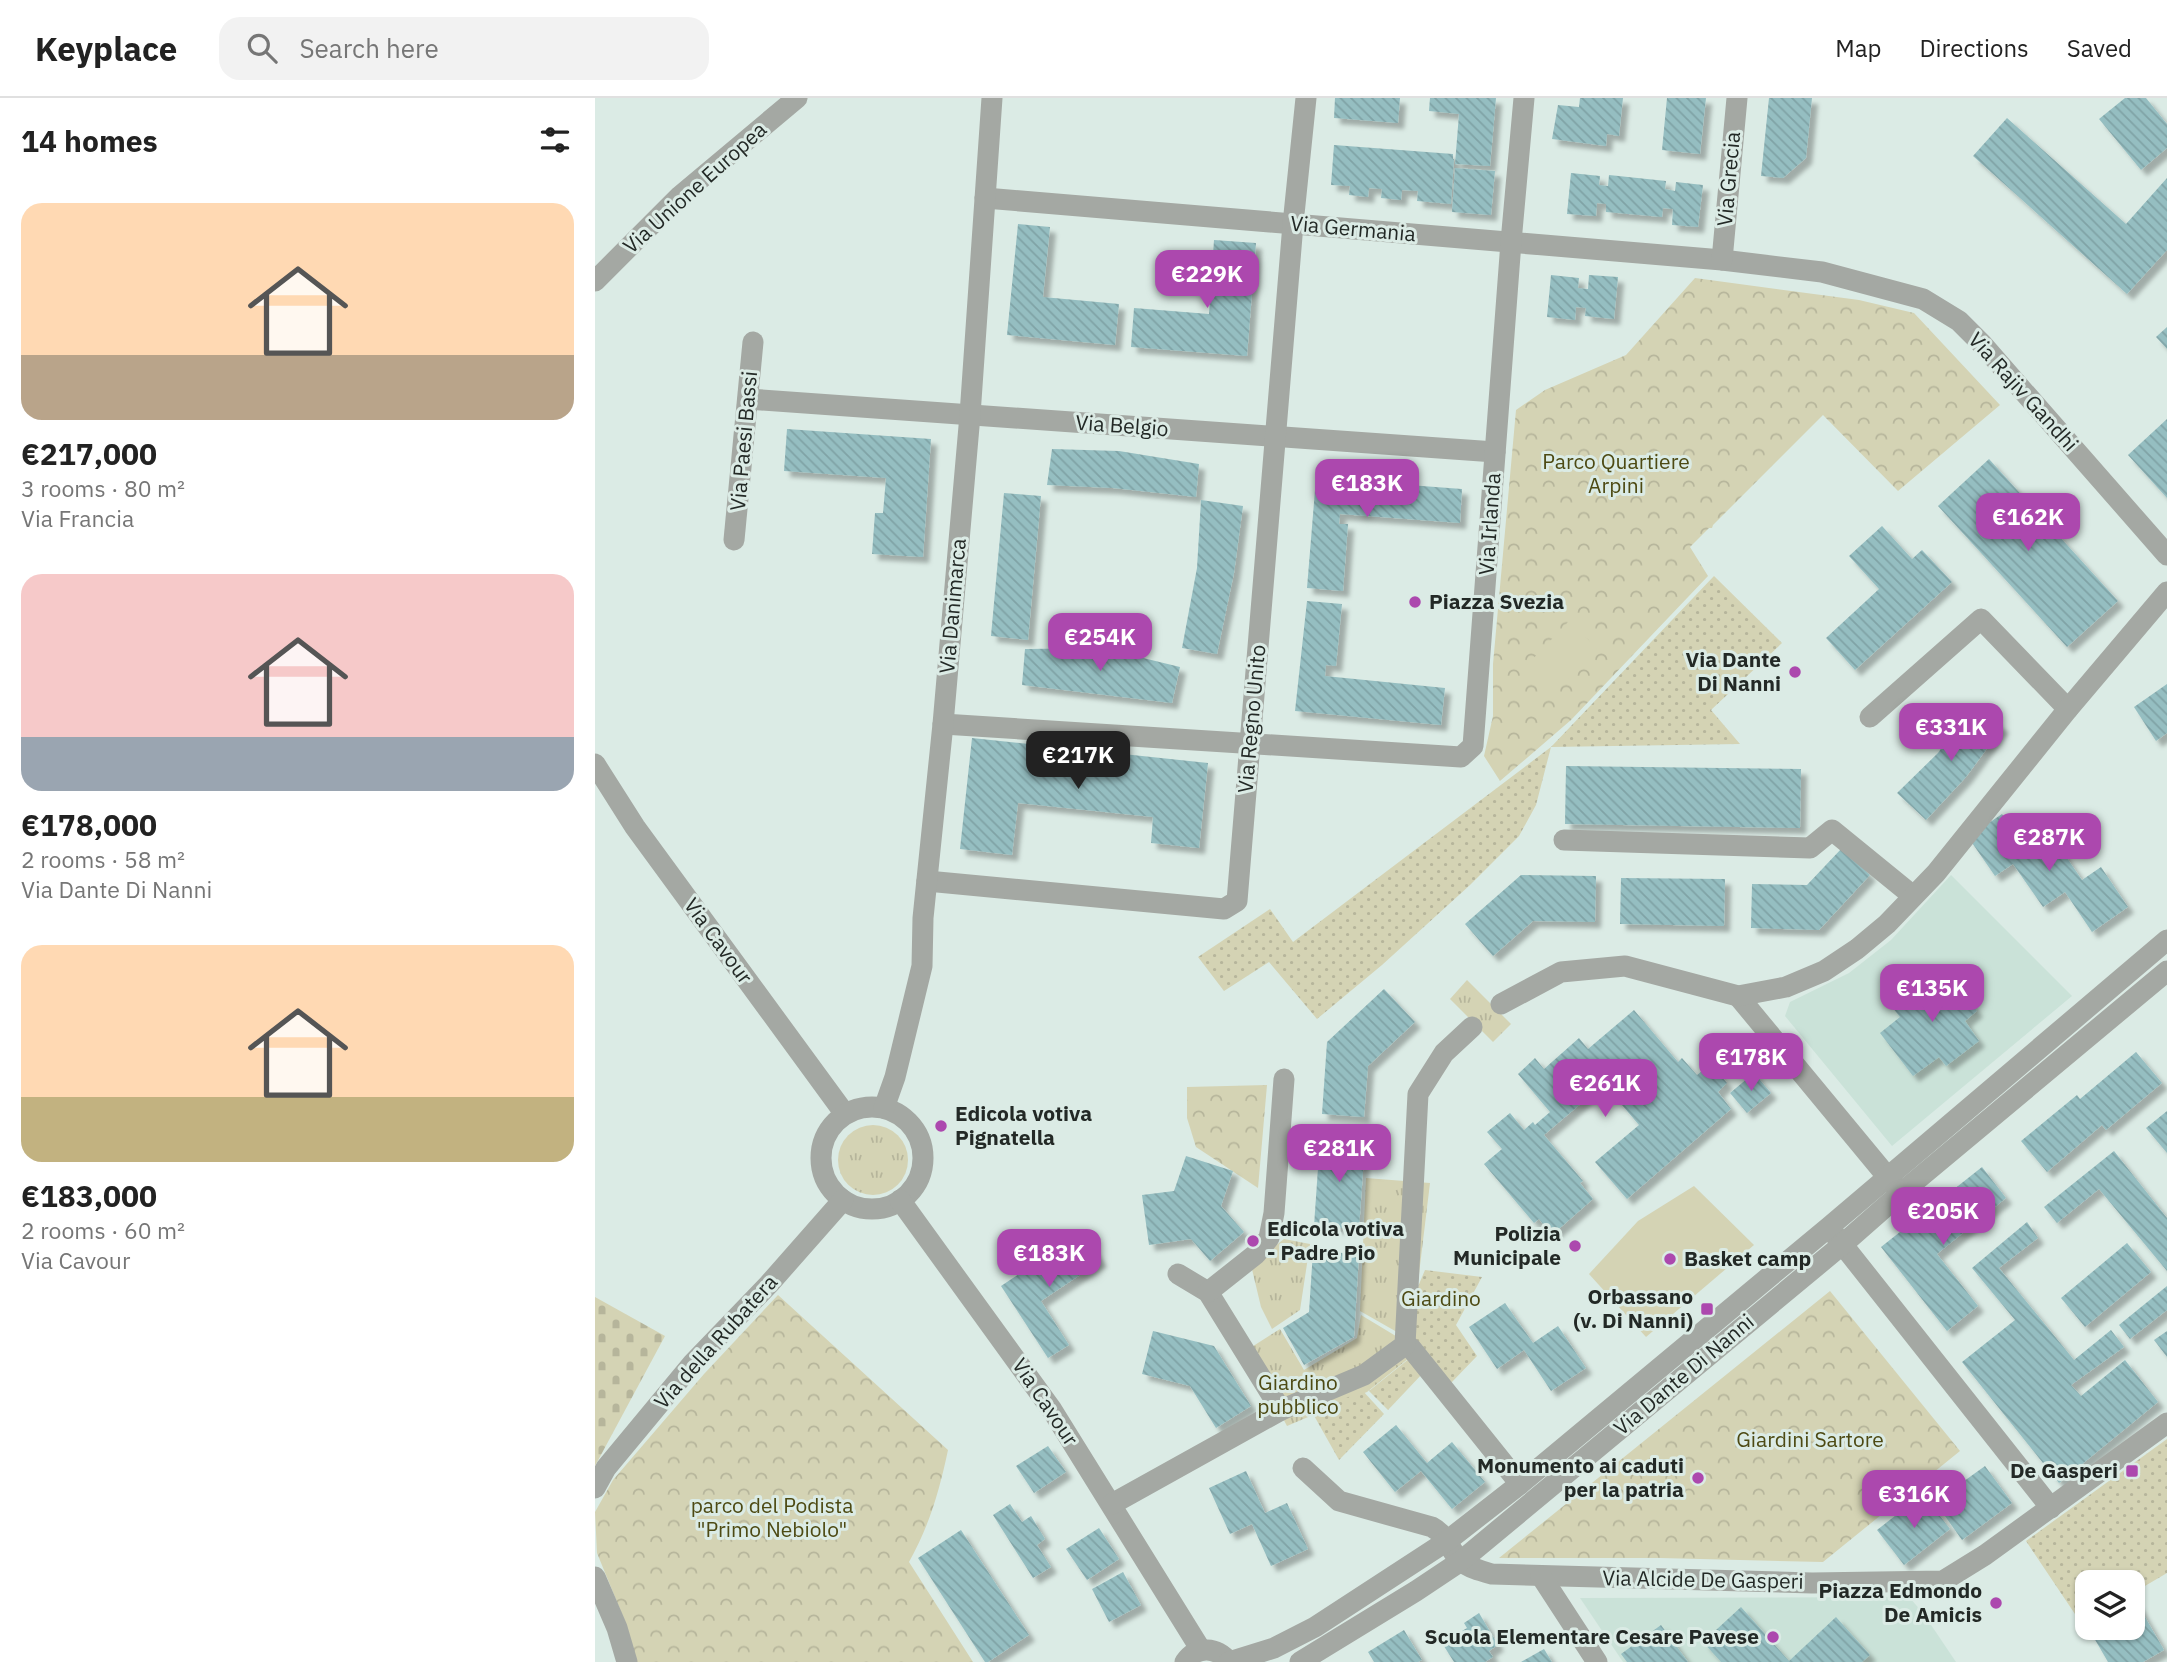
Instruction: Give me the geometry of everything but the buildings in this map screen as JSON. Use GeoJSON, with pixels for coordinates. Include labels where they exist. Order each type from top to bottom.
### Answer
{"type":"FeatureCollection","features":[{"type":"Feature","properties":{"kind":"street","name":"Via Unione Europea"},"geometry":{"type":"LineString","coordinates":[[595,281],[680,196],[797,98]]}},
{"type":"Feature","properties":{"kind":"street","name":"Via Danimarca"},"geometry":{"type":"LineString","coordinates":[[884,1108],[895,1077],[922,967],[923,918],[970,415],[992,98]]}},
{"type":"Feature","properties":{"kind":"street","name":"Via Regno Unito"},"geometry":{"type":"LineString","coordinates":[[927,881],[1224,909],[1237,901],[1293,224],[1306,98]]}},
{"type":"Feature","properties":{"kind":"street","name":"Via Irlanda"},"geometry":{"type":"LineString","coordinates":[[943,724],[1461,757],[1473,746],[1524,98]]}},
{"type":"Feature","properties":{"kind":"street","name":"Via Grecia"},"geometry":{"type":"LineString","coordinates":[[1722,260],[1737,98]]}},
{"type":"Feature","properties":{"kind":"street","name":"Via Germania"},"geometry":{"type":"LineString","coordinates":[[985,198],[1722,260]]}},
{"type":"Feature","properties":{"kind":"street","name":"Via Rajiv Gandhi"},"geometry":{"type":"LineString","coordinates":[[1722,260],[1833,275],[1923,299],[1959,321],[2167,555]]}},
{"type":"Feature","properties":{"kind":"street","name":"Via Paesi Bassi"},"geometry":{"type":"LineString","coordinates":[[734,540],[753,342]]}},
{"type":"Feature","properties":{"kind":"street","name":"Via Belgio"},"geometry":{"type":"LineString","coordinates":[[748,399],[1495,452]]}},
{"type":"Feature","properties":{"kind":"street"},"geometry":{"type":"LineString","coordinates":[[1501,1004],[1561,972],[1625,966],[1738,996],[1786,987],[1824,971],[1877,932],[1936,873],[2068,709],[2167,592]]}},
{"type":"Feature","properties":{"kind":"street"},"geometry":{"type":"LineString","coordinates":[[1870,717],[1981,619],[2068,709]]}},
{"type":"Feature","properties":{"kind":"street","name":"Via Cavour"},"geometry":{"type":"LineString","coordinates":[[595,764],[635,827],[845,1114]]}},
{"type":"Feature","properties":{"kind":"street"},"geometry":{"type":"LineString","coordinates":[[1564,840],[1810,848],[1832,830],[1913,896]]}},
{"type":"Feature","properties":{"kind":"street","name":"Via Dante Di Nanni"},"geometry":{"type":"LineString","coordinates":[[1300,1662],[1461,1561],[1836,1236],[2167,940]]}},
{"type":"Feature","properties":{"kind":"street","name":"Via Dante Di Nanni"},"geometry":{"type":"LineString","coordinates":[[1894,1184],[2167,971]]}},
{"type":"Feature","properties":{"kind":"street"},"geometry":{"type":"LineString","coordinates":[[1738,996],[1894,1184]]}},
{"type":"Feature","properties":{"kind":"street"},"geometry":{"type":"LineString","coordinates":[[1112,1504],[1281,1410],[1364,1375],[1405,1345],[1418,1094],[1444,1053],[1472,1027]]}},
{"type":"Feature","properties":{"kind":"street"},"geometry":{"type":"LineString","coordinates":[[1208,1292],[1256,1254],[1269,1238],[1274,1213],[1284,1079]]}},
{"type":"Feature","properties":{"kind":"street"},"geometry":{"type":"LineString","coordinates":[[884,1108],[899,1115],[912,1126],[920,1140],[923,1157],[920,1174],[912,1188],[900,1200],[886,1207],[856,1207],[831,1189],[823,1173],[820,1157],[824,1140],[832,1125],[845,1114],[857,1109],[884,1108]]}},
{"type":"Feature","properties":{"kind":"street","name":"Via della Rubatera"},"geometry":{"type":"LineString","coordinates":[[595,1488],[606,1468],[693,1363],[769,1284],[843,1200]]}},
{"type":"Feature","properties":{"kind":"street","name":"Via Cavour"},"geometry":{"type":"LineString","coordinates":[[900,1200],[1052,1410],[1112,1504],[1193,1656]]}},
{"type":"Feature","properties":{"kind":"street"},"geometry":{"type":"LineString","coordinates":[[1836,1236],[2051,1508]]}},
{"type":"Feature","properties":{"kind":"street","name":"Via Dante Di Nanni"},"geometry":{"type":"LineString","coordinates":[[1193,1656],[1217,1651],[1229,1662],[1273,1648],[1315,1627],[1447,1541],[1836,1236]]}},
{"type":"Feature","properties":{"kind":"street"},"geometry":{"type":"LineString","coordinates":[[1178,1274],[1208,1292],[1281,1410]]}},
{"type":"Feature","properties":{"kind":"street"},"geometry":{"type":"LineString","coordinates":[[1411,1348],[1520,1484]]}},
{"type":"Feature","properties":{"kind":"street","name":"Via Alcide De Gasperi"},"geometry":{"type":"LineString","coordinates":[[1461,1561],[1477,1570],[1492,1574],[1812,1583],[1943,1581],[1985,1555],[2167,1423]]}},
{"type":"Feature","properties":{"kind":"street"},"geometry":{"type":"LineString","coordinates":[[1303,1468],[1339,1501],[1432,1527],[1441,1532],[1461,1561]]}},
{"type":"Feature","properties":{"kind":"street"},"geometry":{"type":"LineString","coordinates":[[1541,1576],[1597,1662]]}},
{"type":"Feature","properties":{"kind":"street"},"geometry":{"type":"LineString","coordinates":[[595,1577],[617,1628],[627,1662]]}},
{"type":"Feature","properties":{"kind":"shaded area"},"geometry":{"type":"Polygon","coordinates":[[[1951,875],[2072,996],[1892,1146],[1785,1016],[1790,1002],[1849,973],[1891,940],[1951,875]]]}},
{"type":"Feature","properties":{"kind":"shaded area","name":"Scuola Elementare Cesare Pavese"},"geometry":{"type":"Polygon","coordinates":[[[1909,1597],[1956,1662],[1623,1662],[1580,1598],[1909,1597]]]}},
{"type":"Feature","properties":{"kind":"green space","name":"Parco Quartiere Arpini"},"geometry":{"type":"Polygon","coordinates":[[[1695,278],[1859,300],[1914,313],[2000,405],[1898,491],[1823,415],[1690,547],[1708,576],[1571,720],[1500,781],[1484,756],[1493,716],[1493,664],[1516,410],[1545,390],[1626,355],[1695,278]]]}},
{"type":"Feature","properties":{"kind":"green space"},"geometry":{"type":"Polygon","coordinates":[[[1714,576],[1782,643],[1711,710],[1740,744],[1551,747],[1714,576]]]}},
{"type":"Feature","properties":{"kind":"green space"},"geometry":{"type":"Polygon","coordinates":[[[1569,621],[1597,648],[1555,693],[1527,665],[1569,621]]]}},
{"type":"Feature","properties":{"kind":"green space"},"geometry":{"type":"Polygon","coordinates":[[[1551,747],[1536,805],[1519,836],[1382,965],[1317,1019],[1269,962],[1224,991],[1198,957],[1270,909],[1293,942],[1551,747]]]}},
{"type":"Feature","properties":{"kind":"green space"},"geometry":{"type":"Polygon","coordinates":[[[1467,980],[1511,1024],[1493,1042],[1450,999],[1467,980]]]}},
{"type":"Feature","properties":{"kind":"green space"},"geometry":{"type":"Polygon","coordinates":[[[1267,1085],[1258,1188],[1196,1147],[1187,1118],[1187,1087],[1267,1085]]]}},
{"type":"Feature","properties":{"kind":"green space"},"geometry":{"type":"Polygon","coordinates":[[[873,1125],[898,1135],[908,1160],[898,1185],[873,1195],[848,1185],[838,1160],[848,1135],[873,1125]]]}},
{"type":"Feature","properties":{"kind":"green space","name":"Giardino pubblico"},"geometry":{"type":"Polygon","coordinates":[[[1366,1178],[1430,1183],[1411,1340],[1360,1311],[1366,1178]]]}},
{"type":"Feature","properties":{"kind":"green space","name":"Basket camp"},"geometry":{"type":"Polygon","coordinates":[[[1694,1186],[1754,1245],[1646,1337],[1589,1274],[1638,1221],[1694,1186]]]}},
{"type":"Feature","properties":{"kind":"green space"},"geometry":{"type":"Polygon","coordinates":[[[1284,1239],[1310,1244],[1300,1310],[1272,1329],[1261,1307],[1251,1265],[1284,1239]]]}},
{"type":"Feature","properties":{"kind":"green space","name":"Giardino"},"geometry":{"type":"Polygon","coordinates":[[[1425,1270],[1482,1277],[1456,1325],[1477,1356],[1451,1383],[1412,1342],[1414,1296],[1425,1270]]]}},
{"type":"Feature","properties":{"kind":"green space","name":"Giardini Sartore"},"geometry":{"type":"Polygon","coordinates":[[[1830,1291],[1960,1451],[1823,1562],[1499,1558],[1830,1291]]]}},
{"type":"Feature","properties":{"kind":"green space","name":"parco del Podista \"Primo Nebiolo\""},"geometry":{"type":"Polygon","coordinates":[[[778,1295],[948,1450],[933,1508],[909,1562],[973,1662],[637,1662],[626,1624],[597,1553],[595,1512],[613,1480],[704,1374],[778,1295]]]}},
{"type":"Feature","properties":{"kind":"green space"},"geometry":{"type":"Polygon","coordinates":[[[595,1297],[665,1336],[595,1466],[595,1297]]]}},
{"type":"Feature","properties":{"kind":"green space","name":"Giardino pubblico"},"geometry":{"type":"Polygon","coordinates":[[[1361,1315],[1419,1350],[1367,1392],[1287,1426],[1247,1350],[1280,1329],[1304,1370],[1357,1338],[1361,1315]]]}},
{"type":"Feature","properties":{"kind":"green space","name":"Giardino"},"geometry":{"type":"Polygon","coordinates":[[[1410,1358],[1424,1372],[1388,1410],[1369,1391],[1410,1358]]]}},
{"type":"Feature","properties":{"kind":"green space","name":"Giardino pubblico"},"geometry":{"type":"Polygon","coordinates":[[[1363,1391],[1384,1414],[1339,1460],[1312,1412],[1363,1391]]]}},
{"type":"Feature","properties":{"kind":"green space"},"geometry":{"type":"Polygon","coordinates":[[[2167,1439],[2167,1573],[2145,1586],[2145,1570],[2075,1570],[2075,1614],[2026,1541],[2167,1439]]]}},
{"type":"Feature","properties":{"kind":"place","name":"Piazza Svezia"},"geometry":{"type":"Point","coordinates":[1415,602]}},
{"type":"Feature","properties":{"kind":"place","name":"Via Dante Di Nanni"},"geometry":{"type":"Point","coordinates":[1795,672]}},
{"type":"Feature","properties":{"kind":"place","name":"Edicola votiva Pignatella"},"geometry":{"type":"Point","coordinates":[941,1126]}},
{"type":"Feature","properties":{"kind":"place","name":"Edicola votiva - Padre Pio"},"geometry":{"type":"Point","coordinates":[1253,1241]}},
{"type":"Feature","properties":{"kind":"place","name":"Polizia Municipale"},"geometry":{"type":"Point","coordinates":[1575,1246]}},
{"type":"Feature","properties":{"kind":"place","name":"Basket camp"},"geometry":{"type":"Point","coordinates":[1670,1259]}},
{"type":"Feature","properties":{"kind":"place","name":"Orbassano (v. Di Nanni)"},"geometry":{"type":"Point","coordinates":[1707,1309]}},
{"type":"Feature","properties":{"kind":"place","name":"De Gasperi"},"geometry":{"type":"Point","coordinates":[2132,1471]}},
{"type":"Feature","properties":{"kind":"place","name":"Monumento ai caduti per la patria"},"geometry":{"type":"Point","coordinates":[1698,1478]}},
{"type":"Feature","properties":{"kind":"place","name":"Piazza Edmondo De Amicis"},"geometry":{"type":"Point","coordinates":[1996,1603]}},
{"type":"Feature","properties":{"kind":"place","name":"Scuola Elementare Cesare Pavese"},"geometry":{"type":"Point","coordinates":[1773,1637]}}]}
